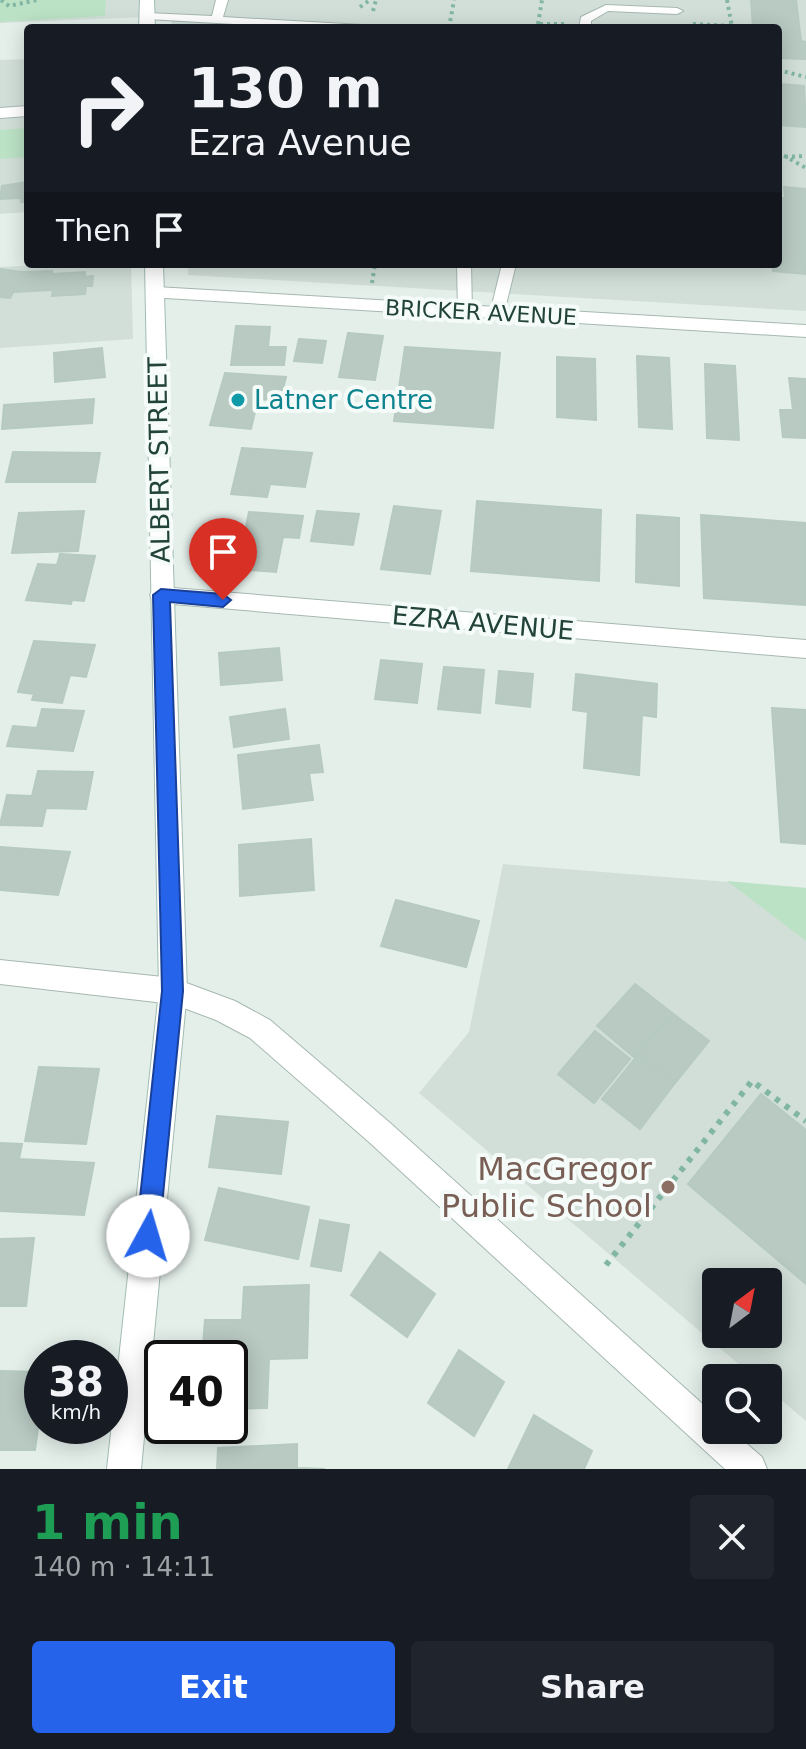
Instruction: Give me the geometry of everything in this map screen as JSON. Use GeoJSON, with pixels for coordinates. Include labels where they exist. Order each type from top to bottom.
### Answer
{"type":"FeatureCollection","features":[{"type":"Feature","properties":{"kind":"street"},"geometry":{"type":"LineString","coordinates":[[0,113],[24,111]]}},
{"type":"Feature","properties":{"kind":"street","name":"ALBERT STREET"},"geometry":{"type":"LineString","coordinates":[[124,1469],[173,991],[154,268]]}},
{"type":"Feature","properties":{"kind":"street","name":"BRICKER AVENUE"},"geometry":{"type":"LineString","coordinates":[[156,293],[806,331]]}},
{"type":"Feature","properties":{"kind":"street","name":"EZRA AVENUE"},"geometry":{"type":"LineString","coordinates":[[161,595],[806,649]]}},
{"type":"Feature","properties":{"kind":"street"},"geometry":{"type":"LineString","coordinates":[[0,972],[173,991],[225,1010],[260,1029],[379,1132],[750,1469]]}},
{"type":"Feature","properties":{"kind":"lane"},"geometry":{"type":"LineString","coordinates":[[216,20],[222,0]]}},
{"type":"Feature","properties":{"kind":"lane"},"geometry":{"type":"LineString","coordinates":[[585,24],[585,19],[606,8],[677,11]]}},
{"type":"Feature","properties":{"kind":"lane"},"geometry":{"type":"LineString","coordinates":[[147,15],[290,24]]}},
{"type":"Feature","properties":{"kind":"lane"},"geometry":{"type":"LineString","coordinates":[[464,268],[465,312]]}},
{"type":"Feature","properties":{"kind":"lane"},"geometry":{"type":"LineString","coordinates":[[497,313],[508,268]]}},
{"type":"Feature","properties":{"kind":"path"},"geometry":{"type":"LineString","coordinates":[[1,0],[9,6],[37,0]]}},
{"type":"Feature","properties":{"kind":"path"},"geometry":{"type":"LineString","coordinates":[[450,24],[454,0]]}},
{"type":"Feature","properties":{"kind":"path"},"geometry":{"type":"LineString","coordinates":[[538,24],[542,0]]}},
{"type":"Feature","properties":{"kind":"path"},"geometry":{"type":"LineString","coordinates":[[727,0],[731,24]]}},
{"type":"Feature","properties":{"kind":"path"},"geometry":{"type":"LineString","coordinates":[[782,71],[806,77]]}},
{"type":"Feature","properties":{"kind":"path"},"geometry":{"type":"LineString","coordinates":[[782,156],[806,168]]}},
{"type":"Feature","properties":{"kind":"path"},"geometry":{"type":"LineString","coordinates":[[788,158],[806,156]]}},
{"type":"Feature","properties":{"kind":"path"},"geometry":{"type":"LineString","coordinates":[[371,288],[374,268]]}},
{"type":"Feature","properties":{"kind":"path"},"geometry":{"type":"LineString","coordinates":[[606,1265],[752,1081],[806,1121]]}},
{"type":"Feature","properties":{"kind":"shaded area"},"geometry":{"type":"Polygon","coordinates":[[[0,0],[806,0],[806,311],[188,275],[188,268],[782,268],[782,24],[172,24],[171,16],[0,23],[0,0]]]}},
{"type":"Feature","properties":{"kind":"shaded area"},"geometry":{"type":"Polygon","coordinates":[[[24,59],[24,212],[0,214],[0,60],[24,59]]]}},
{"type":"Feature","properties":{"kind":"shaded area"},"geometry":{"type":"Polygon","coordinates":[[[0,267],[131,268],[133,339],[0,348],[0,267]]]}},
{"type":"Feature","properties":{"kind":"shaded area","name":"MacGregor Public School"},"geometry":{"type":"Polygon","coordinates":[[[503,864],[806,888],[806,1421],[782,1401],[782,1364],[738,1364],[720,1348],[782,1348],[782,1268],[702,1268],[702,1333],[419,1093],[469,1032],[503,864]]]}},
{"type":"Feature","properties":{"kind":"green space"},"geometry":{"type":"Polygon","coordinates":[[[0,0],[106,0],[105,16],[0,22],[0,0]]]}},
{"type":"Feature","properties":{"kind":"green space"},"geometry":{"type":"Polygon","coordinates":[[[24,128],[24,157],[0,159],[0,130],[24,128]]]}},
{"type":"Feature","properties":{"kind":"green space"},"geometry":{"type":"Polygon","coordinates":[[[727,881],[806,888],[806,941],[727,881]]]}},
{"type":"Feature","properties":{"kind":"building"},"geometry":{"type":"Polygon","coordinates":[[[751,0],[796,0],[801,41],[806,42],[806,59],[782,58],[782,24],[753,24],[751,0]]]}},
{"type":"Feature","properties":{"kind":"building"},"geometry":{"type":"Polygon","coordinates":[[[782,84],[804,86],[806,127],[782,125],[782,84]]]}},
{"type":"Feature","properties":{"kind":"building"},"geometry":{"type":"Polygon","coordinates":[[[24,183],[24,202],[21,198],[0,199],[2,186],[24,183]]]}},
{"type":"Feature","properties":{"kind":"building"},"geometry":{"type":"Polygon","coordinates":[[[784,187],[806,189],[806,274],[773,271],[773,268],[782,268],[782,198],[785,198],[784,187]]]}},
{"type":"Feature","properties":{"kind":"building"},"geometry":{"type":"Polygon","coordinates":[[[0,269],[52,271],[52,274],[85,272],[85,277],[93,276],[92,286],[86,286],[85,294],[52,296],[53,290],[13,292],[10,298],[0,297],[0,269]]]}},
{"type":"Feature","properties":{"kind":"building"},"geometry":{"type":"Polygon","coordinates":[[[236,326],[270,327],[268,347],[286,347],[284,365],[231,365],[236,326]]]}},
{"type":"Feature","properties":{"kind":"building"},"geometry":{"type":"Polygon","coordinates":[[[348,333],[383,336],[375,380],[339,377],[348,333]]]}},
{"type":"Feature","properties":{"kind":"building"},"geometry":{"type":"Polygon","coordinates":[[[299,339],[326,341],[322,363],[294,361],[299,339]]]}},
{"type":"Feature","properties":{"kind":"building"},"geometry":{"type":"Polygon","coordinates":[[[405,347],[500,353],[493,428],[394,421],[405,347]]]}},
{"type":"Feature","properties":{"kind":"building"},"geometry":{"type":"Polygon","coordinates":[[[102,348],[105,377],[55,382],[54,353],[102,348]]]}},
{"type":"Feature","properties":{"kind":"building"},"geometry":{"type":"Polygon","coordinates":[[[637,356],[669,358],[672,429],[639,427],[637,356]]]}},
{"type":"Feature","properties":{"kind":"building"},"geometry":{"type":"Polygon","coordinates":[[[557,357],[595,359],[596,420],[557,417],[557,357]]]}},
{"type":"Feature","properties":{"kind":"building"},"geometry":{"type":"Polygon","coordinates":[[[705,364],[735,366],[739,440],[707,438],[705,364]]]}},
{"type":"Feature","properties":{"kind":"building","name":"Latner Centre"},"geometry":{"type":"Polygon","coordinates":[[[225,373],[286,377],[280,401],[258,399],[251,429],[210,425],[225,373]]]}},
{"type":"Feature","properties":{"kind":"building"},"geometry":{"type":"Polygon","coordinates":[[[789,378],[806,379],[806,438],[783,437],[780,410],[793,410],[789,378]]]}},
{"type":"Feature","properties":{"kind":"building"},"geometry":{"type":"Polygon","coordinates":[[[94,399],[92,423],[2,429],[4,405],[94,399]]]}},
{"type":"Feature","properties":{"kind":"building"},"geometry":{"type":"Polygon","coordinates":[[[242,448],[312,453],[305,487],[270,484],[267,497],[231,494],[242,448]]]}},
{"type":"Feature","properties":{"kind":"building"},"geometry":{"type":"Polygon","coordinates":[[[13,452],[100,453],[95,482],[6,482],[13,452]]]}},
{"type":"Feature","properties":{"kind":"building"},"geometry":{"type":"Polygon","coordinates":[[[477,501],[601,510],[599,581],[471,571],[477,501]]]}},
{"type":"Feature","properties":{"kind":"building"},"geometry":{"type":"Polygon","coordinates":[[[394,506],[441,511],[430,574],[381,569],[394,506]]]}},
{"type":"Feature","properties":{"kind":"building"},"geometry":{"type":"Polygon","coordinates":[[[84,511],[78,551],[12,553],[19,513],[84,511]]]}},
{"type":"Feature","properties":{"kind":"building"},"geometry":{"type":"Polygon","coordinates":[[[317,511],[359,514],[353,545],[311,541],[317,511]]]}},
{"type":"Feature","properties":{"kind":"building"},"geometry":{"type":"Polygon","coordinates":[[[249,512],[303,516],[299,538],[283,537],[276,572],[237,569],[249,512]]]}},
{"type":"Feature","properties":{"kind":"building"},"geometry":{"type":"Polygon","coordinates":[[[637,515],[679,518],[679,586],[636,582],[637,515]]]}},
{"type":"Feature","properties":{"kind":"building"},"geometry":{"type":"Polygon","coordinates":[[[701,515],[806,523],[806,605],[704,598],[701,515]]]}},
{"type":"Feature","properties":{"kind":"building"},"geometry":{"type":"Polygon","coordinates":[[[60,554],[95,556],[84,601],[72,600],[71,604],[26,600],[38,564],[57,565],[60,554]]]}},
{"type":"Feature","properties":{"kind":"building"},"geometry":{"type":"Polygon","coordinates":[[[34,641],[95,645],[86,677],[70,675],[62,703],[32,700],[34,694],[18,692],[34,641]]]}},
{"type":"Feature","properties":{"kind":"building"},"geometry":{"type":"Polygon","coordinates":[[[279,648],[282,680],[221,685],[219,653],[279,648]]]}},
{"type":"Feature","properties":{"kind":"building"},"geometry":{"type":"Polygon","coordinates":[[[381,660],[422,664],[417,703],[375,699],[381,660]]]}},
{"type":"Feature","properties":{"kind":"building"},"geometry":{"type":"Polygon","coordinates":[[[444,667],[484,670],[480,713],[438,709],[444,667]]]}},
{"type":"Feature","properties":{"kind":"building"},"geometry":{"type":"Polygon","coordinates":[[[499,671],[533,674],[530,707],[496,703],[499,671]]]}},
{"type":"Feature","properties":{"kind":"building"},"geometry":{"type":"Polygon","coordinates":[[[576,674],[657,684],[656,717],[642,715],[639,775],[584,768],[588,712],[573,710],[576,674]]]}},
{"type":"Feature","properties":{"kind":"building"},"geometry":{"type":"Polygon","coordinates":[[[772,708],[806,710],[806,844],[781,842],[772,708]]]}},
{"type":"Feature","properties":{"kind":"building"},"geometry":{"type":"Polygon","coordinates":[[[42,709],[84,711],[73,751],[7,746],[13,726],[37,728],[42,709]]]}},
{"type":"Feature","properties":{"kind":"building"},"geometry":{"type":"Polygon","coordinates":[[[285,709],[289,739],[234,747],[230,717],[285,709]]]}},
{"type":"Feature","properties":{"kind":"building"},"geometry":{"type":"Polygon","coordinates":[[[319,745],[323,772],[309,773],[313,800],[243,809],[238,755],[319,745]]]}},
{"type":"Feature","properties":{"kind":"building"},"geometry":{"type":"Polygon","coordinates":[[[38,771],[93,772],[86,809],[46,808],[42,826],[0,825],[7,795],[32,796],[38,771]]]}},
{"type":"Feature","properties":{"kind":"building"},"geometry":{"type":"Polygon","coordinates":[[[311,839],[314,890],[240,896],[239,845],[311,839]]]}},
{"type":"Feature","properties":{"kind":"building"},"geometry":{"type":"Polygon","coordinates":[[[0,847],[70,852],[58,895],[0,890],[0,847]]]}},
{"type":"Feature","properties":{"kind":"building"},"geometry":{"type":"Polygon","coordinates":[[[396,900],[479,921],[466,967],[381,946],[396,900]]]}},
{"type":"Feature","properties":{"kind":"building"},"geometry":{"type":"Polygon","coordinates":[[[635,984],[672,1013],[634,1057],[597,1026],[635,984]]]}},
{"type":"Feature","properties":{"kind":"building"},"geometry":{"type":"Polygon","coordinates":[[[672,1013],[709,1041],[675,1083],[638,1055],[672,1013]]]}},
{"type":"Feature","properties":{"kind":"building"},"geometry":{"type":"Polygon","coordinates":[[[595,1031],[630,1059],[594,1103],[558,1074],[595,1031]]]}},
{"type":"Feature","properties":{"kind":"building"},"geometry":{"type":"Polygon","coordinates":[[[638,1055],[675,1083],[640,1129],[602,1099],[638,1055]]]}},
{"type":"Feature","properties":{"kind":"building"},"geometry":{"type":"Polygon","coordinates":[[[39,1067],[99,1069],[86,1144],[25,1141],[39,1067]]]}},
{"type":"Feature","properties":{"kind":"building","name":"MacGregor Public School"},"geometry":{"type":"Polygon","coordinates":[[[761,1094],[806,1130],[806,1284],[688,1184],[761,1094]]]}},
{"type":"Feature","properties":{"kind":"building"},"geometry":{"type":"Polygon","coordinates":[[[217,1116],[288,1122],[281,1174],[209,1167],[217,1116]]]}},
{"type":"Feature","properties":{"kind":"building"},"geometry":{"type":"Polygon","coordinates":[[[0,1143],[22,1144],[19,1159],[94,1163],[84,1215],[0,1211],[0,1143]]]}},
{"type":"Feature","properties":{"kind":"building"},"geometry":{"type":"Polygon","coordinates":[[[219,1188],[309,1207],[298,1259],[205,1240],[219,1188]]]}},
{"type":"Feature","properties":{"kind":"building"},"geometry":{"type":"Polygon","coordinates":[[[320,1220],[349,1225],[341,1271],[311,1266],[320,1220]]]}},
{"type":"Feature","properties":{"kind":"building"},"geometry":{"type":"Polygon","coordinates":[[[34,1238],[26,1306],[0,1306],[0,1239],[34,1238]]]}},
{"type":"Feature","properties":{"kind":"building"},"geometry":{"type":"Polygon","coordinates":[[[380,1252],[435,1294],[407,1337],[351,1295],[380,1252]]]}},
{"type":"Feature","properties":{"kind":"building"},"geometry":{"type":"Polygon","coordinates":[[[309,1285],[307,1358],[269,1359],[267,1408],[248,1409],[248,1340],[203,1340],[205,1320],[242,1320],[244,1287],[309,1285]]]}},
{"type":"Feature","properties":{"kind":"building"},"geometry":{"type":"Polygon","coordinates":[[[459,1350],[504,1382],[474,1436],[428,1403],[459,1350]]]}},
{"type":"Feature","properties":{"kind":"building"},"geometry":{"type":"Polygon","coordinates":[[[0,1371],[24,1372],[24,1444],[36,1444],[35,1450],[0,1450],[0,1371]]]}},
{"type":"Feature","properties":{"kind":"building"},"geometry":{"type":"Polygon","coordinates":[[[534,1415],[592,1451],[584,1469],[508,1469],[534,1415]]]}},
{"type":"Feature","properties":{"kind":"building"},"geometry":{"type":"Polygon","coordinates":[[[297,1444],[297,1468],[325,1469],[217,1469],[218,1448],[297,1444]]]}},
{"type":"Feature","properties":{"kind":"place","name":"Latner Centre"},"geometry":{"type":"Point","coordinates":[238,400]}},
{"type":"Feature","properties":{"kind":"place","name":"MacGregor Public School"},"geometry":{"type":"Point","coordinates":[668,1187]}},
{"type":"Feature","properties":{"kind":"route"},"geometry":{"type":"LineString","coordinates":[[148,1236],[173,991],[161,595],[223,600]]}}]}
